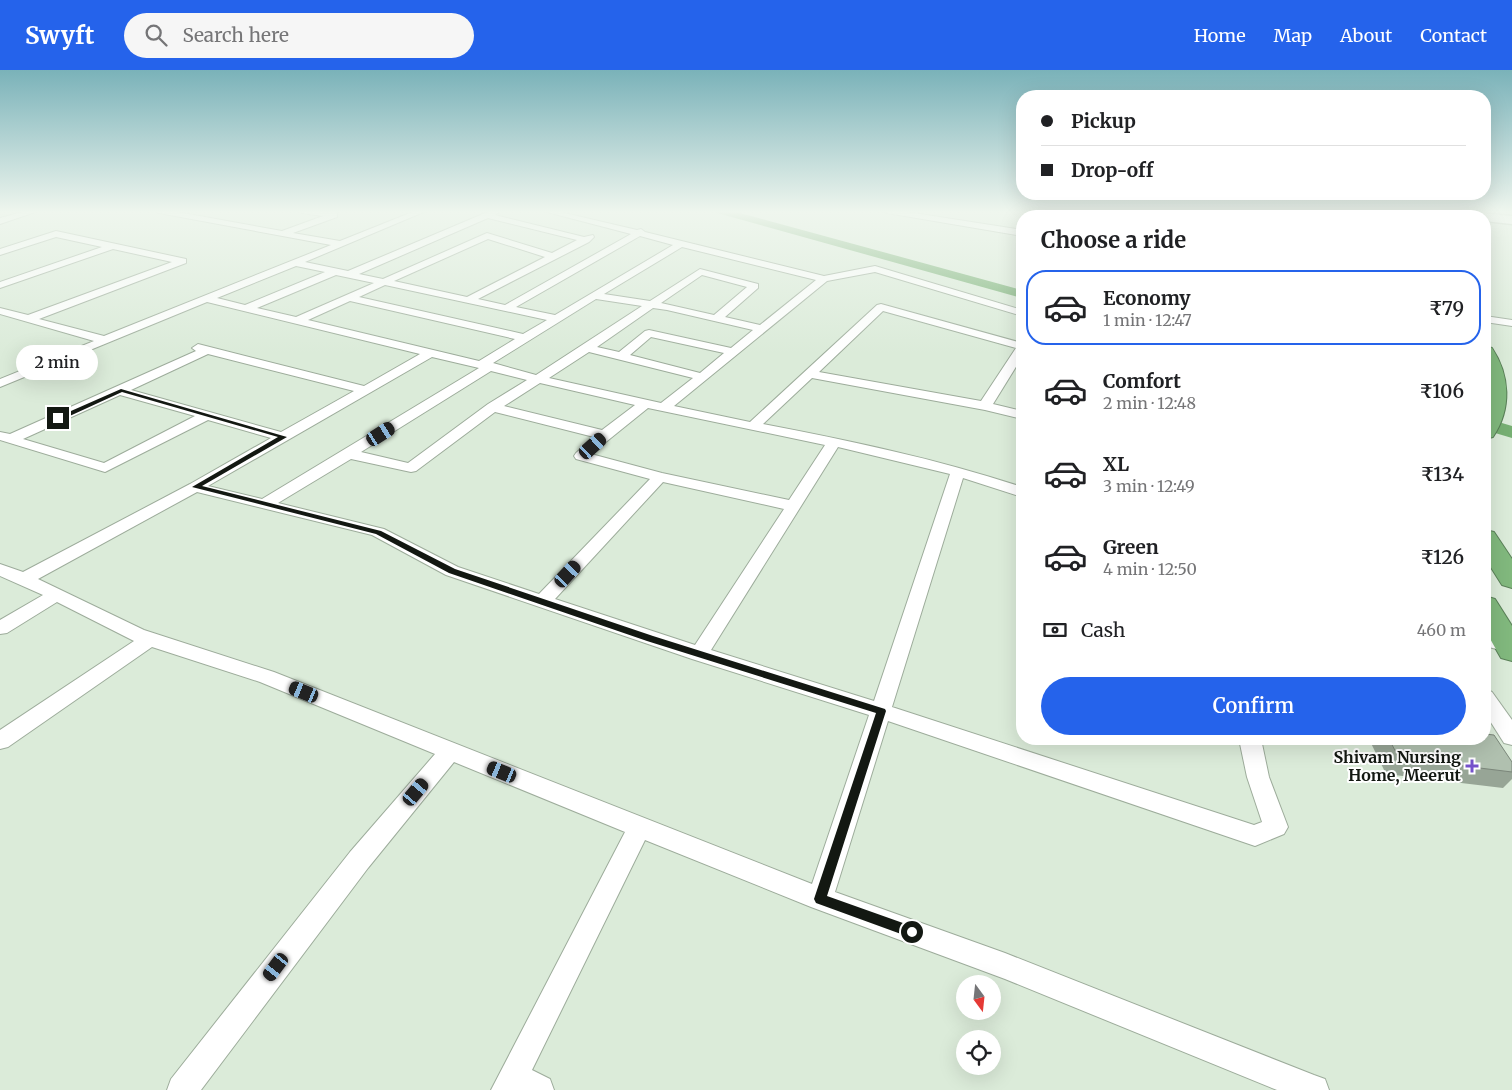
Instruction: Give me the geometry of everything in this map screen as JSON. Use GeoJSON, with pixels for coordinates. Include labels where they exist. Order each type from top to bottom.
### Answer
{"type":"FeatureCollection","features":[{"type":"Feature","properties":{"kind":"highway"},"geometry":{"type":"LineString","coordinates":[[1491,366],[1499,385],[1499,400],[1491,418]]}},
{"type":"Feature","properties":{"kind":"highway"},"geometry":{"type":"LineString","coordinates":[[1491,547],[1512,580]]}},
{"type":"Feature","properties":{"kind":"highway"},"geometry":{"type":"LineString","coordinates":[[1491,578],[1512,580]]}},
{"type":"Feature","properties":{"kind":"highway"},"geometry":{"type":"LineString","coordinates":[[1491,618],[1504,645]]}},
{"type":"Feature","properties":{"kind":"street"},"geometry":{"type":"LineString","coordinates":[[0,285],[76,259]]}},
{"type":"Feature","properties":{"kind":"street"},"geometry":{"type":"LineString","coordinates":[[28,319],[183,261],[173,259]]}},
{"type":"Feature","properties":{"kind":"street"},"geometry":{"type":"LineString","coordinates":[[0,383],[307,259]]}},
{"type":"Feature","properties":{"kind":"street"},"geometry":{"type":"LineString","coordinates":[[350,274],[385,259]]}},
{"type":"Feature","properties":{"kind":"street"},"geometry":{"type":"LineString","coordinates":[[299,320],[436,259]]}},
{"type":"Feature","properties":{"kind":"street"},"geometry":{"type":"LineString","coordinates":[[468,300],[548,259]]}},
{"type":"Feature","properties":{"kind":"street"},"geometry":{"type":"LineString","coordinates":[[507,308],[594,259]]}},
{"type":"Feature","properties":{"kind":"street"},"geometry":{"type":"LineString","coordinates":[[265,504],[349,454],[487,365],[525,338],[656,259]]}},
{"type":"Feature","properties":{"kind":"street"},"geometry":{"type":"LineString","coordinates":[[744,259],[824,279],[875,268],[1016,311]]}},
{"type":"Feature","properties":{"kind":"street"},"geometry":{"type":"LineString","coordinates":[[296,263],[556,319]]}},
{"type":"Feature","properties":{"kind":"street"},"geometry":{"type":"LineString","coordinates":[[247,308],[336,271]]}},
{"type":"Feature","properties":{"kind":"street"},"geometry":{"type":"LineString","coordinates":[[349,454],[411,468],[493,408],[700,272],[754,286],[717,318]]}},
{"type":"Feature","properties":{"kind":"street"},"geometry":{"type":"LineString","coordinates":[[665,408],[824,279]]}},
{"type":"Feature","properties":{"kind":"street"},"geometry":{"type":"LineString","coordinates":[[595,296],[650,304],[763,329]]}},
{"type":"Feature","properties":{"kind":"street"},"geometry":{"type":"LineString","coordinates":[[206,298],[665,408],[895,454],[1016,490]]}},
{"type":"Feature","properties":{"kind":"street"},"geometry":{"type":"LineString","coordinates":[[349,298],[525,338]]}},
{"type":"Feature","properties":{"kind":"street"},"geometry":{"type":"LineString","coordinates":[[753,426],[881,308],[1016,345]]}},
{"type":"Feature","properties":{"kind":"street"},"geometry":{"type":"LineString","coordinates":[[0,311],[104,340]]}},
{"type":"Feature","properties":{"kind":"street"},"geometry":{"type":"LineString","coordinates":[[1491,320],[1512,324]]}},
{"type":"Feature","properties":{"kind":"street"},"geometry":{"type":"LineString","coordinates":[[621,357],[649,334],[734,352]]}},
{"type":"Feature","properties":{"kind":"street"},"geometry":{"type":"LineString","coordinates":[[587,348],[703,377]]}},
{"type":"Feature","properties":{"kind":"street"},"geometry":{"type":"LineString","coordinates":[[6,438],[121,390],[203,349],[366,390]]}},
{"type":"Feature","properties":{"kind":"street"},"geometry":{"type":"LineString","coordinates":[[24,580],[196,487],[432,352]]}},
{"type":"Feature","properties":{"kind":"street"},"geometry":{"type":"LineString","coordinates":[[985,406],[1016,357]]}},
{"type":"Feature","properties":{"kind":"street"},"geometry":{"type":"LineString","coordinates":[[811,374],[985,406],[1016,414]]}},
{"type":"Feature","properties":{"kind":"street"},"geometry":{"type":"LineString","coordinates":[[121,390],[284,437]]}},
{"type":"Feature","properties":{"kind":"street"},"geometry":{"type":"LineString","coordinates":[[646,403],[604,435],[581,456],[660,477],[793,506]]}},
{"type":"Feature","properties":{"kind":"street"},"geometry":{"type":"LineString","coordinates":[[493,408],[604,435]]}},
{"type":"Feature","properties":{"kind":"street"},"geometry":{"type":"LineString","coordinates":[[6,438],[105,468],[207,415]]}},
{"type":"Feature","properties":{"kind":"street"},"geometry":{"type":"LineString","coordinates":[[699,654],[834,442]]}},
{"type":"Feature","properties":{"kind":"street"},"geometry":{"type":"LineString","coordinates":[[820,899],[958,472]]}},
{"type":"Feature","properties":{"kind":"street"},"geometry":{"type":"LineString","coordinates":[[542,602],[660,477]]}},
{"type":"Feature","properties":{"kind":"street"},"geometry":{"type":"LineString","coordinates":[[196,487],[378,532],[452,571],[699,654],[881,711],[1254,836],[1276,827],[1258,777],[1251,745]]}},
{"type":"Feature","properties":{"kind":"street"},"geometry":{"type":"LineString","coordinates":[[0,569],[57,594],[137,635],[268,677],[820,899],[1005,966],[1314,1090]]}},
{"type":"Feature","properties":{"kind":"street"},"geometry":{"type":"LineString","coordinates":[[0,628],[57,594]]}},
{"type":"Feature","properties":{"kind":"street"},"geometry":{"type":"LineString","coordinates":[[0,740],[150,639]]}},
{"type":"Feature","properties":{"kind":"street"},"geometry":{"type":"LineString","coordinates":[[1491,706],[1512,736]]}},
{"type":"Feature","properties":{"kind":"street"},"geometry":{"type":"LineString","coordinates":[[182,1090],[359,860],[450,751]]}},
{"type":"Feature","properties":{"kind":"street"},"geometry":{"type":"LineString","coordinates":[[520,1085],[640,827]]}},
{"type":"Feature","properties":{"kind":"building"},"geometry":{"type":"Polygon","coordinates":[[[1491,735],[1494,735],[1512,762],[1512,772],[1399,758],[1392,745],[1491,745],[1491,735]]]}},
{"type":"Feature","properties":{"kind":"waterway"},"geometry":{"type":"LineString","coordinates":[[894,259],[1016,292]]}},
{"type":"Feature","properties":{"kind":"waterway"},"geometry":{"type":"LineString","coordinates":[[1491,426],[1512,432]]}},
{"type":"Feature","properties":{"kind":"place","name":"Shivam Nursing Home, Meerut"},"geometry":{"type":"Point","coordinates":[1472,766]}},
{"type":"Feature","properties":{"kind":"route"},"geometry":{"type":"LineString","coordinates":[[58,418],[121,390],[284,437],[196,487],[378,532],[452,571],[650,638],[881,711],[820,899],[912,932]]}}]}
